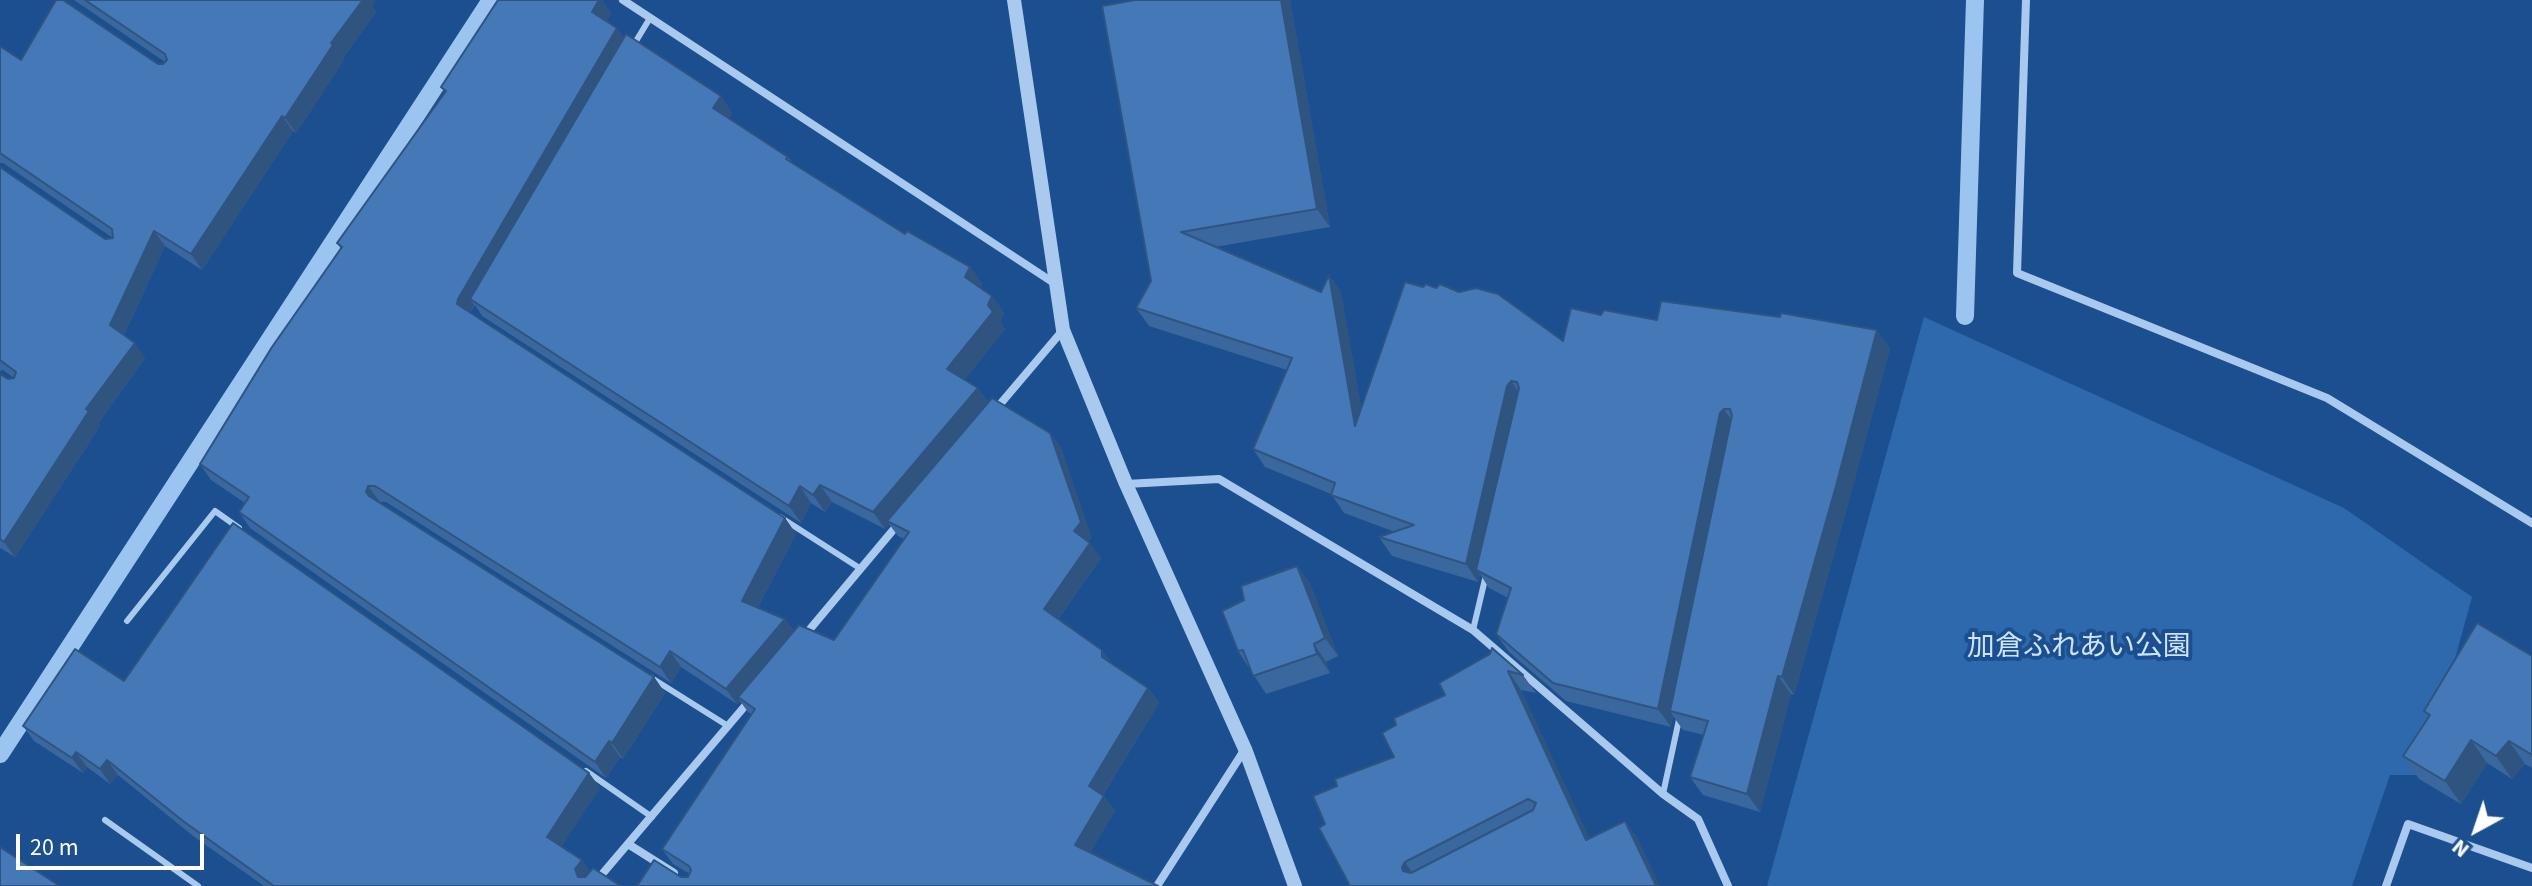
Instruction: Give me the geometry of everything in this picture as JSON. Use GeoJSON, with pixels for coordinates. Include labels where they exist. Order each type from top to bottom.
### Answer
{"type":"FeatureCollection","features":[{"type":"Feature","properties":{"kind":"street"},"geometry":{"type":"LineString","coordinates":[[623,0],[1057,286]]}},
{"type":"Feature","properties":{"kind":"street"},"geometry":{"type":"LineString","coordinates":[[1014,0],[1063,330],[1126,484],[1245,749],[1295,886]]}},
{"type":"Feature","properties":{"kind":"street"},"geometry":{"type":"LineString","coordinates":[[2026,0],[2017,273],[2327,398],[2532,523]]}},
{"type":"Feature","properties":{"kind":"street"},"geometry":{"type":"LineString","coordinates":[[993,414],[1063,330]]}},
{"type":"Feature","properties":{"kind":"street"},"geometry":{"type":"LineString","coordinates":[[1126,484],[1219,479],[1473,630],[1663,794],[1698,819],[1728,886]]}},
{"type":"Feature","properties":{"kind":"street"},"geometry":{"type":"LineString","coordinates":[[799,642],[901,521]]}},
{"type":"Feature","properties":{"kind":"street"},"geometry":{"type":"LineString","coordinates":[[592,886],[758,690]]}},
{"type":"Feature","properties":{"kind":"street"},"geometry":{"type":"LineString","coordinates":[[1157,886],[1245,749]]}},
{"type":"Feature","properties":{"kind":"street"},"geometry":{"type":"LineString","coordinates":[[2386,886],[2408,824],[2532,868]]}},
{"type":"Feature","properties":{"kind":"street"},"geometry":{"type":"LineString","coordinates":[[628,844],[682,878]]}},
{"type":"Feature","properties":{"kind":"lane"},"geometry":{"type":"LineString","coordinates":[[626,59],[650,18]]}},
{"type":"Feature","properties":{"kind":"lane"},"geometry":{"type":"LineString","coordinates":[[768,508],[861,569]]}},
{"type":"Feature","properties":{"kind":"lane"},"geometry":{"type":"LineString","coordinates":[[127,621],[215,511],[241,529]]}},
{"type":"Feature","properties":{"kind":"lane"},"geometry":{"type":"LineString","coordinates":[[1473,630],[1487,570]]}},
{"type":"Feature","properties":{"kind":"lane"},"geometry":{"type":"LineString","coordinates":[[648,676],[728,726]]}},
{"type":"Feature","properties":{"kind":"lane"},"geometry":{"type":"LineString","coordinates":[[1663,794],[1682,704]]}},
{"type":"Feature","properties":{"kind":"lane"},"geometry":{"type":"LineString","coordinates":[[575,763],[652,817]]}},
{"type":"Feature","properties":{"kind":"lane"},"geometry":{"type":"LineString","coordinates":[[105,820],[198,886]]}},
{"type":"Feature","properties":{"kind":"green space","name":"加倉ふれあい公園"},"geometry":{"type":"Polygon","coordinates":[[[1924,317],[2344,508],[2472,597],[2423,775],[2390,775],[2352,886],[1767,886],[1924,317]]]}},
{"type":"Feature","properties":{"kind":"building"},"geometry":{"type":"Polygon","coordinates":[[[56,0],[63,0],[158,64],[163,64],[167,60],[165,54],[85,0],[363,0],[191,254],[154,231],[110,325],[135,343],[86,409],[89,411],[4,542],[0,539],[0,374],[8,379],[14,378],[16,372],[0,360],[0,167],[105,239],[113,238],[112,229],[0,153],[0,46],[21,60],[56,0]]]}},
{"type":"Feature","properties":{"kind":"building"},"geometry":{"type":"Polygon","coordinates":[[[498,0],[599,0],[592,12],[617,28],[457,304],[785,518],[742,601],[785,619],[726,689],[670,651],[660,667],[375,486],[368,486],[366,492],[369,496],[654,677],[612,743],[609,741],[595,762],[239,512],[249,497],[200,464],[272,347],[342,247],[337,243],[446,91],[441,87],[498,0]]]}},
{"type":"Feature","properties":{"kind":"building"},"geometry":{"type":"Polygon","coordinates":[[[1135,0],[1281,0],[1317,209],[1181,232],[1321,292],[1329,275],[1355,426],[1405,282],[1436,288],[1440,284],[1459,292],[1476,288],[1498,294],[1563,341],[1571,308],[1601,315],[1604,310],[1657,320],[1661,301],[1780,317],[1781,313],[1877,330],[1836,486],[1782,677],[1778,676],[1747,794],[1690,777],[1708,721],[1670,711],[1732,415],[1730,409],[1720,413],[1658,709],[1553,683],[1496,634],[1511,588],[1476,570],[1519,388],[1517,382],[1511,381],[1507,386],[1466,564],[1379,537],[1414,525],[1331,495],[1335,483],[1253,449],[1292,358],[1136,308],[1151,281],[1102,6],[1135,0]]]}},
{"type":"Feature","properties":{"kind":"building"},"geometry":{"type":"Polygon","coordinates":[[[626,34],[721,96],[713,108],[788,157],[786,159],[905,234],[907,231],[970,267],[965,277],[992,296],[988,305],[993,312],[947,369],[978,388],[873,512],[820,485],[813,495],[800,486],[789,506],[470,299],[626,34]]]}},
{"type":"Feature","properties":{"kind":"building"},"geometry":{"type":"Polygon","coordinates":[[[992,398],[1050,433],[1081,522],[1074,531],[1090,543],[1044,609],[1102,650],[1102,657],[1148,688],[1089,786],[1104,796],[1075,845],[1158,886],[637,886],[654,860],[681,877],[688,877],[689,866],[662,849],[755,709],[738,697],[799,625],[834,640],[909,532],[887,521],[992,398]]]}},
{"type":"Feature","properties":{"kind":"building"},"geometry":{"type":"Polygon","coordinates":[[[233,523],[589,773],[547,837],[582,860],[575,869],[578,877],[585,877],[593,868],[621,886],[274,886],[183,821],[107,760],[100,769],[76,752],[72,758],[23,726],[75,649],[124,681],[233,523]]]}},
{"type":"Feature","properties":{"kind":"building"},"geometry":{"type":"Polygon","coordinates":[[[1297,566],[1325,638],[1314,644],[1317,654],[1253,676],[1243,650],[1238,651],[1222,611],[1244,600],[1241,586],[1297,566]]]}},
{"type":"Feature","properties":{"kind":"building"},"geometry":{"type":"Polygon","coordinates":[[[2477,623],[2532,656],[2532,755],[2509,741],[2496,756],[2471,740],[2445,781],[2403,756],[2430,715],[2424,711],[2477,623]]]}},
{"type":"Feature","properties":{"kind":"building"},"geometry":{"type":"Polygon","coordinates":[[[1492,648],[1523,675],[1508,671],[1586,840],[1625,821],[1656,886],[1350,886],[1319,828],[1325,824],[1313,796],[1337,786],[1335,779],[1394,757],[1382,733],[1396,725],[1394,718],[1445,695],[1439,683],[1490,654],[1492,648]],[[1528,799],[1405,862],[1403,871],[1411,873],[1533,810],[1536,803],[1528,799]]]}},
{"type":"Feature","properties":{"kind":"building"},"geometry":{"type":"Polygon","coordinates":[[[0,847],[60,886],[0,886],[0,847]]]}},
{"type":"Feature","properties":{"kind":"waterway"},"geometry":{"type":"LineString","coordinates":[[0,754],[491,0]]}},
{"type":"Feature","properties":{"kind":"waterway"},"geometry":{"type":"LineString","coordinates":[[1965,316],[1975,0]]}}]}
